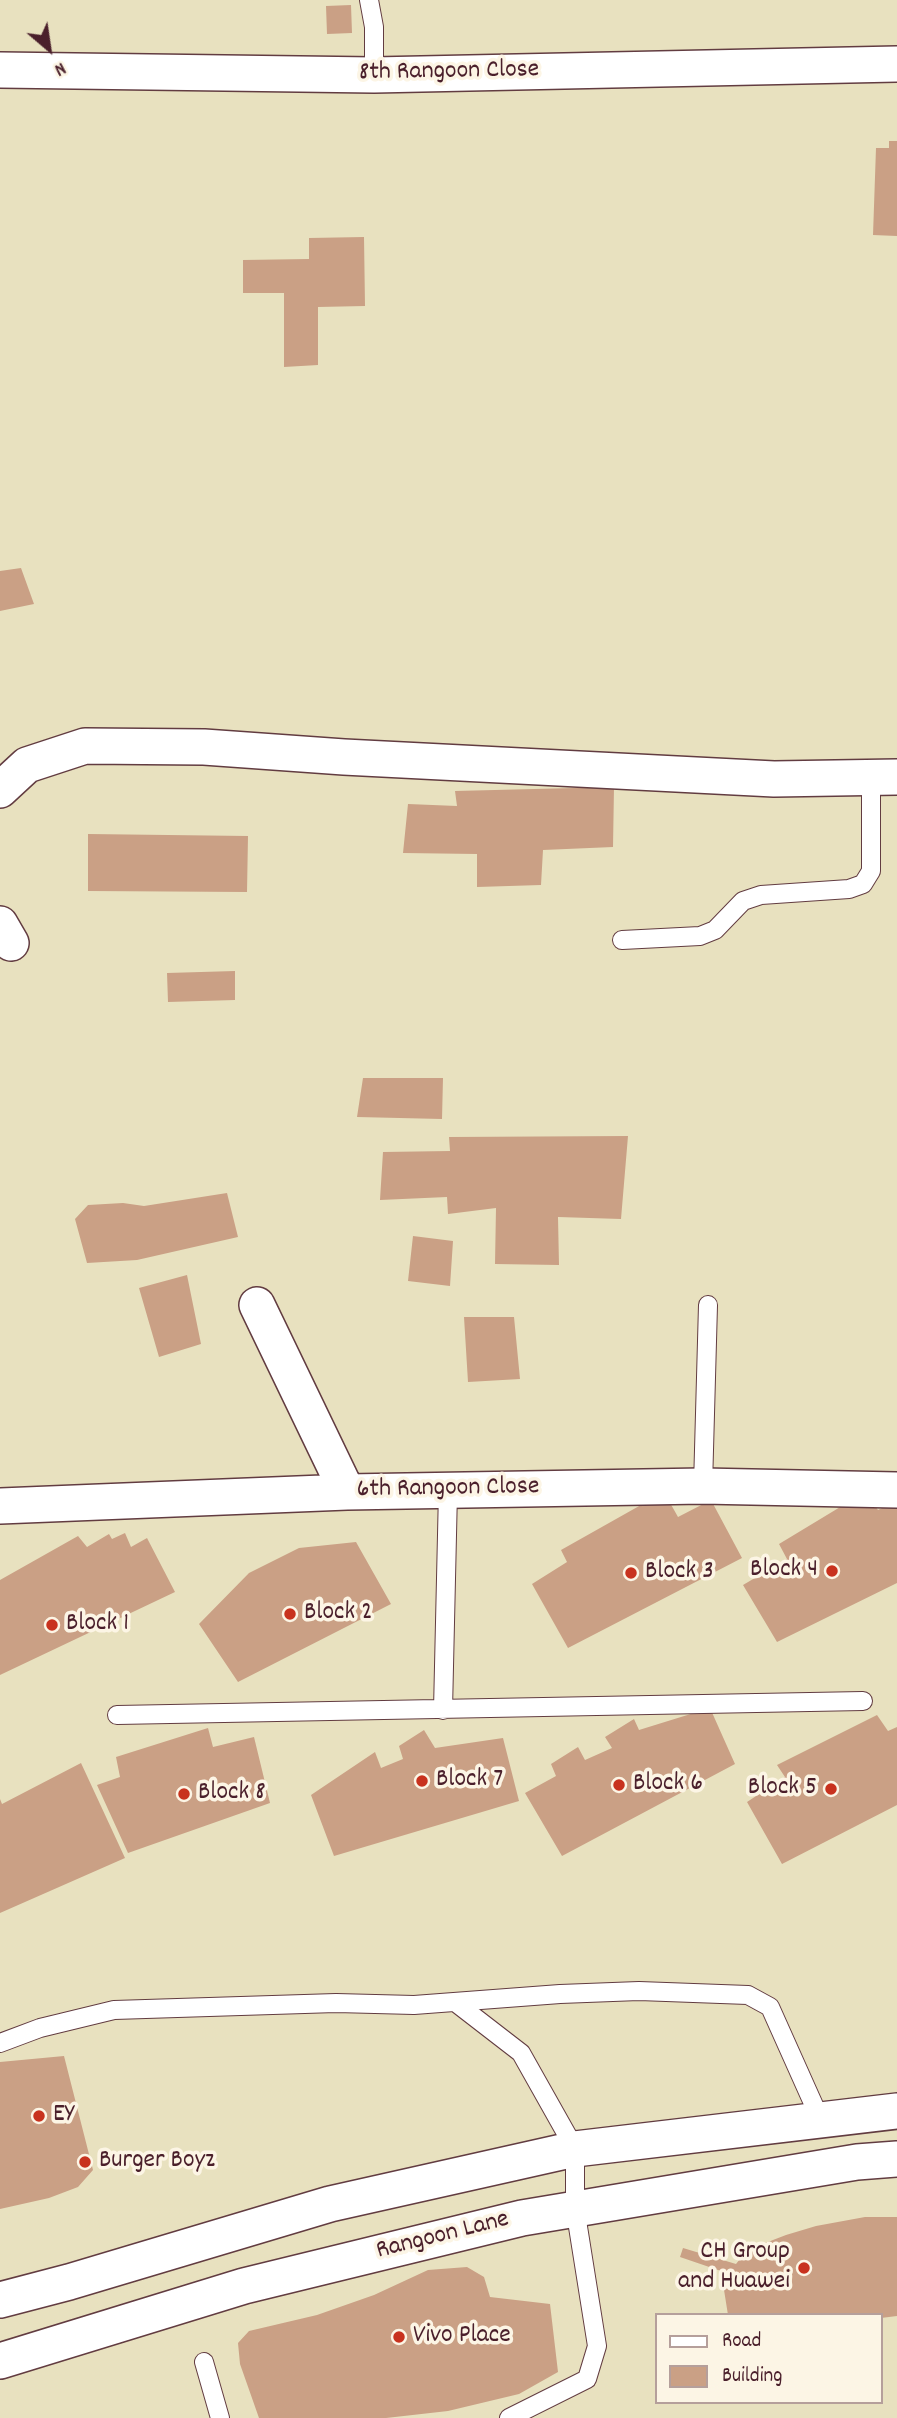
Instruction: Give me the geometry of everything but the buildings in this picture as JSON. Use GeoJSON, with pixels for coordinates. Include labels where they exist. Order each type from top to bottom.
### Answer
{"type":"FeatureCollection","features":[{"type":"Feature","properties":{"kind":"street","name":"8th Rangoon Close"},"geometry":{"type":"LineString","coordinates":[[0,69],[374,75],[897,64]]}},
{"type":"Feature","properties":{"kind":"street"},"geometry":{"type":"LineString","coordinates":[[0,790],[27,765],[85,746],[204,747],[344,757],[774,779],[884,777]]}},
{"type":"Feature","properties":{"kind":"street"},"geometry":{"type":"LineString","coordinates":[[257,1305],[347,1492]]}},
{"type":"Feature","properties":{"kind":"street","name":"6th Rangoon Close"},"geometry":{"type":"LineString","coordinates":[[0,1506],[347,1492],[703,1486],[897,1490]]}},
{"type":"Feature","properties":{"kind":"street"},"geometry":{"type":"LineString","coordinates":[[0,2300],[330,2204],[575,2149],[897,2111]]}},
{"type":"Feature","properties":{"kind":"street","name":"Rangoon Lane"},"geometry":{"type":"LineString","coordinates":[[0,2361],[244,2286],[522,2218],[857,2162],[897,2159]]}},
{"type":"Feature","properties":{"kind":"lane"},"geometry":{"type":"LineString","coordinates":[[369,0],[374,27],[374,75]]}},
{"type":"Feature","properties":{"kind":"lane"},"geometry":{"type":"LineString","coordinates":[[622,940],[700,936],[715,930],[743,901],[761,895],[849,889],[863,884],[871,871],[884,777]]}},
{"type":"Feature","properties":{"kind":"lane"},"geometry":{"type":"LineString","coordinates":[[703,1486],[708,1305]]}},
{"type":"Feature","properties":{"kind":"lane"},"geometry":{"type":"LineString","coordinates":[[443,1710],[448,1491]]}},
{"type":"Feature","properties":{"kind":"lane"},"geometry":{"type":"LineString","coordinates":[[117,1715],[863,1701]]}},
{"type":"Feature","properties":{"kind":"lane"},"geometry":{"type":"LineString","coordinates":[[0,2043],[40,2028],[114,2010],[336,2003],[414,2005],[639,1991],[748,1995],[770,2007],[821,2121]]}},
{"type":"Feature","properties":{"kind":"lane"},"geometry":{"type":"LineString","coordinates":[[455,2002],[521,2053],[575,2149],[575,2208],[597,2346],[587,2379],[509,2418]]}},
{"type":"Feature","properties":{"kind":"lane"},"geometry":{"type":"LineString","coordinates":[[204,2362],[220,2418]]}},
{"type":"Feature","properties":{"kind":"place","name":"Block 4"},"geometry":{"type":"Point","coordinates":[832,1571]}},
{"type":"Feature","properties":{"kind":"place","name":"Block 3"},"geometry":{"type":"Point","coordinates":[631,1573]}},
{"type":"Feature","properties":{"kind":"place","name":"Block 2"},"geometry":{"type":"Point","coordinates":[290,1614]}},
{"type":"Feature","properties":{"kind":"place","name":"Block 1"},"geometry":{"type":"Point","coordinates":[52,1625]}},
{"type":"Feature","properties":{"kind":"place","name":"Block 7"},"geometry":{"type":"Point","coordinates":[422,1781]}},
{"type":"Feature","properties":{"kind":"place","name":"Block 6"},"geometry":{"type":"Point","coordinates":[619,1785]}},
{"type":"Feature","properties":{"kind":"place","name":"Block 5"},"geometry":{"type":"Point","coordinates":[831,1789]}},
{"type":"Feature","properties":{"kind":"place","name":"Block 8"},"geometry":{"type":"Point","coordinates":[184,1794]}},
{"type":"Feature","properties":{"kind":"place","name":"EY"},"geometry":{"type":"Point","coordinates":[39,2116]}},
{"type":"Feature","properties":{"kind":"place","name":"Burger Boyz"},"geometry":{"type":"Point","coordinates":[85,2162]}},
{"type":"Feature","properties":{"kind":"place","name":"CH Group and Huawei"},"geometry":{"type":"Point","coordinates":[804,2268]}},
{"type":"Feature","properties":{"kind":"place","name":"Vivo Place"},"geometry":{"type":"Point","coordinates":[399,2337]}}]}
